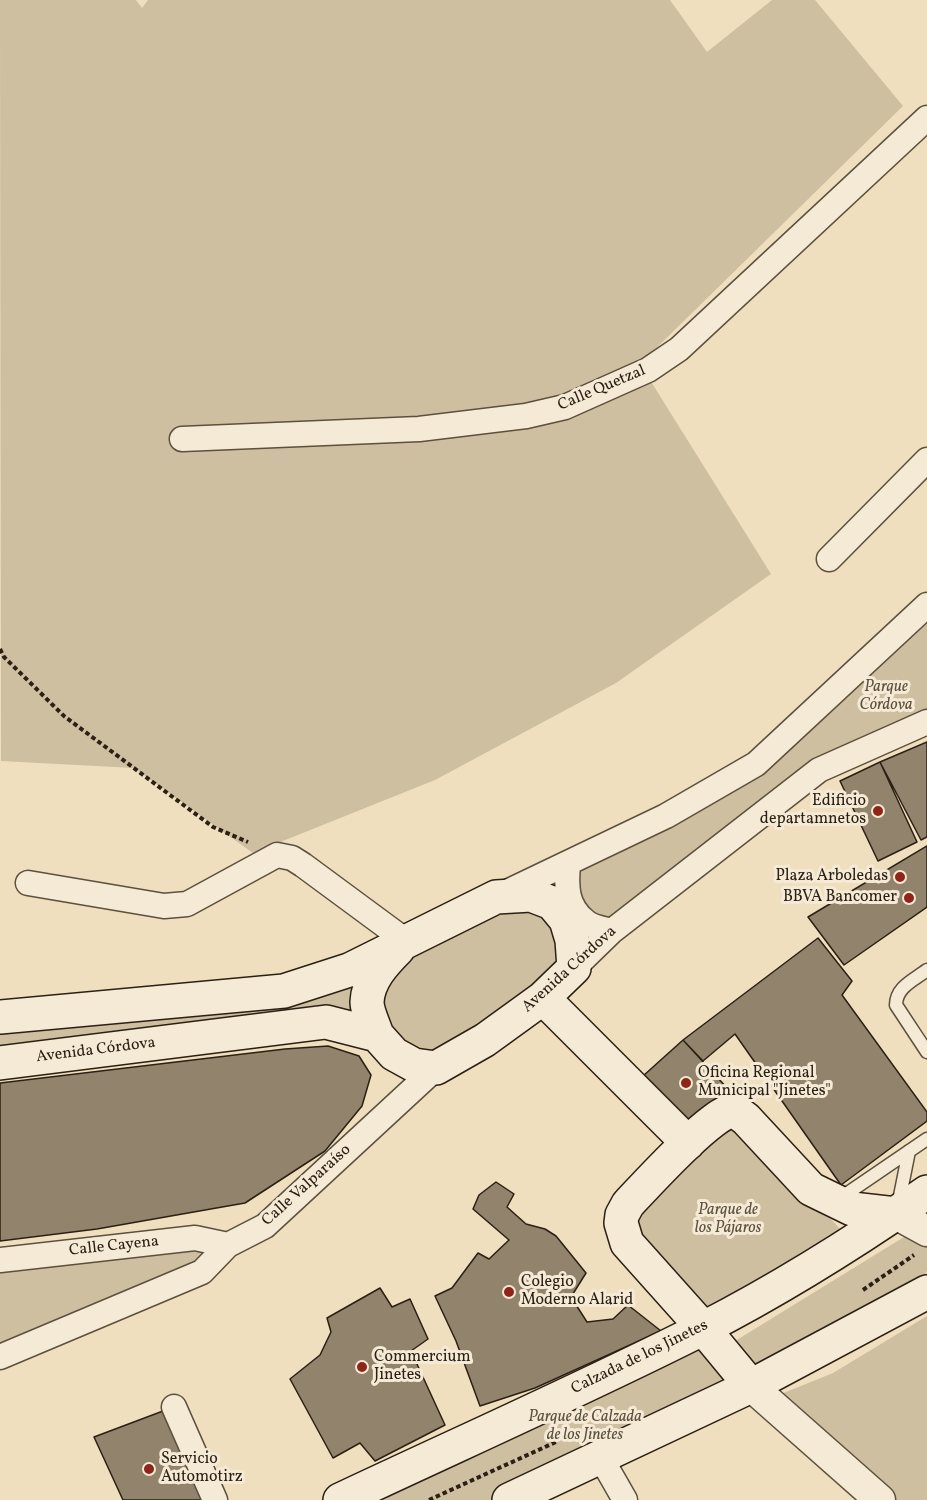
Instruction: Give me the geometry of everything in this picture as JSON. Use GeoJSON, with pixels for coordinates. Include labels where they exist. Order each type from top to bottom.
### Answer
{"type":"FeatureCollection","features":[{"type":"Feature","properties":{"kind":"main road"},"geometry":{"type":"LineString","coordinates":[[0,1017],[284,991],[349,970],[496,897],[531,895],[552,903],[566,920],[572,940],[574,968]]}},
{"type":"Feature","properties":{"kind":"main road"},"geometry":{"type":"LineString","coordinates":[[406,941],[384,962],[370,987],[367,1004],[377,1035],[394,1054],[414,1065],[436,1068]]}},
{"type":"Feature","properties":{"kind":"main road","name":"Avenida Córdova"},"geometry":{"type":"LineString","coordinates":[[436,1068],[485,1040],[543,998],[574,968]]}},
{"type":"Feature","properties":{"kind":"main road"},"geometry":{"type":"LineString","coordinates":[[543,998],[688,1143]]}},
{"type":"Feature","properties":{"kind":"main road","name":"Avenida Córdova"},"geometry":{"type":"LineString","coordinates":[[0,1063],[326,1022],[377,1035]]}},
{"type":"Feature","properties":{"kind":"main road"},"geometry":{"type":"LineString","coordinates":[[751,1386],[627,1243],[621,1223],[622,1215],[628,1204],[688,1143],[724,1113],[734,1110],[746,1119],[811,1189],[852,1209],[896,1214]]}},
{"type":"Feature","properties":{"kind":"main road","name":"Calzada de los Jinetes"},"geometry":{"type":"LineString","coordinates":[[340,1500],[703,1328],[780,1286],[896,1214],[927,1192]]}},
{"type":"Feature","properties":{"kind":"main road"},"geometry":{"type":"LineString","coordinates":[[509,1500],[751,1386],[927,1292]]}},
{"type":"Feature","properties":{"kind":"street","name":"Calle Quetzal"},"geometry":{"type":"LineString","coordinates":[[182,439],[419,429],[526,416],[565,407],[648,370],[679,349],[927,118]]}},
{"type":"Feature","properties":{"kind":"street"},"geometry":{"type":"LineString","coordinates":[[829,559],[927,460]]}},
{"type":"Feature","properties":{"kind":"street"},"geometry":{"type":"LineString","coordinates":[[496,897],[568,865],[666,816],[756,764],[927,605]]}},
{"type":"Feature","properties":{"kind":"street","name":"Avenida Córdova"},"geometry":{"type":"LineString","coordinates":[[574,968],[612,932],[819,770],[927,722]]}},
{"type":"Feature","properties":{"kind":"street"},"geometry":{"type":"LineString","coordinates":[[28,884],[175,906],[188,904],[277,855],[292,858],[303,865],[406,941]]}},
{"type":"Feature","properties":{"kind":"street"},"geometry":{"type":"LineString","coordinates":[[568,865],[566,888],[573,907],[586,922],[612,932]]}},
{"type":"Feature","properties":{"kind":"street","name":"Calle Valparaíso"},"geometry":{"type":"LineString","coordinates":[[0,1357],[202,1272],[228,1245],[265,1227],[436,1068]]}},
{"type":"Feature","properties":{"kind":"street"},"geometry":{"type":"LineString","coordinates":[[896,1214],[922,1242]]}},
{"type":"Feature","properties":{"kind":"street","name":"Calle Cayena"},"geometry":{"type":"LineString","coordinates":[[0,1260],[195,1238],[228,1245]]}},
{"type":"Feature","properties":{"kind":"street"},"geometry":{"type":"LineString","coordinates":[[751,1386],[880,1500]]}},
{"type":"Feature","properties":{"kind":"street"},"geometry":{"type":"LineString","coordinates":[[174,1407],[215,1500]]}},
{"type":"Feature","properties":{"kind":"street"},"geometry":{"type":"LineString","coordinates":[[601,1458],[625,1500]]}},
{"type":"Feature","properties":{"kind":"lane"},"geometry":{"type":"LineString","coordinates":[[927,970],[900,990],[896,997],[896,1005],[927,1052]]}},
{"type":"Feature","properties":{"kind":"lane"},"geometry":{"type":"LineString","coordinates":[[836,1201],[927,1138]]}},
{"type":"Feature","properties":{"kind":"lane"},"geometry":{"type":"LineString","coordinates":[[896,1214],[909,1151]]}},
{"type":"Feature","properties":{"kind":"path"},"geometry":{"type":"LineString","coordinates":[[0,649],[4,657],[64,716],[172,798],[213,827],[277,855]]}},
{"type":"Feature","properties":{"kind":"path"},"geometry":{"type":"LineString","coordinates":[[862,1291],[922,1242]]}},
{"type":"Feature","properties":{"kind":"path"},"geometry":{"type":"LineString","coordinates":[[429,1500],[558,1441]]}},
{"type":"Feature","properties":{"kind":"green space"},"geometry":{"type":"Polygon","coordinates":[[[0,0],[136,0],[142,8],[148,0],[670,0],[707,52],[772,0],[815,0],[903,106],[640,364],[771,574],[616,683],[435,780],[253,853],[134,768],[1,761],[0,0]]]}},
{"type":"Feature","properties":{"kind":"green space","name":"Parque Córdova"},"geometry":{"type":"Polygon","coordinates":[[[927,608],[927,720],[819,769],[611,928],[588,920],[570,867],[758,766],[927,608]]]}},
{"type":"Feature","properties":{"kind":"green space"},"geometry":{"type":"Polygon","coordinates":[[[502,908],[547,912],[570,968],[434,1063],[382,1032],[381,975],[411,948],[502,908]]]}},
{"type":"Feature","properties":{"kind":"green space"},"geometry":{"type":"Polygon","coordinates":[[[367,967],[361,1017],[0,1053],[0,1023],[367,967]]]}},
{"type":"Feature","properties":{"kind":"green space","name":"Parque de los Pájaros"},"geometry":{"type":"Polygon","coordinates":[[[733,1113],[841,1230],[703,1316],[630,1222],[733,1113]]]}},
{"type":"Feature","properties":{"kind":"green space"},"geometry":{"type":"Polygon","coordinates":[[[911,1236],[927,1246],[925,1275],[746,1377],[727,1346],[904,1237],[911,1236]]]}},
{"type":"Feature","properties":{"kind":"green space"},"geometry":{"type":"Polygon","coordinates":[[[220,1247],[197,1269],[0,1350],[0,1263],[220,1247]]]}},
{"type":"Feature","properties":{"kind":"green space"},"geometry":{"type":"Polygon","coordinates":[[[927,1316],[927,1500],[890,1500],[776,1396],[833,1373],[927,1316]]]}},
{"type":"Feature","properties":{"kind":"green space","name":"Parque de Calzada de los Jinetes"},"geometry":{"type":"Polygon","coordinates":[[[695,1339],[738,1387],[503,1500],[350,1500],[695,1339]]]}},
{"type":"Feature","properties":{"kind":"building"},"geometry":{"type":"Polygon","coordinates":[[[927,742],[927,837],[921,840],[880,762],[927,742]]]}},
{"type":"Feature","properties":{"kind":"building","name":"Edificio departamnetos"},"geometry":{"type":"Polygon","coordinates":[[[880,762],[917,842],[878,861],[840,781],[880,762]]]}},
{"type":"Feature","properties":{"kind":"building","name":"Plaza Arboledas"},"geometry":{"type":"Polygon","coordinates":[[[927,846],[927,907],[844,965],[808,917],[927,846]]]}},
{"type":"Feature","properties":{"kind":"building"},"geometry":{"type":"Polygon","coordinates":[[[818,938],[852,981],[842,995],[927,1112],[927,1121],[841,1185],[735,1034],[703,1061],[683,1040],[818,938]]]}},
{"type":"Feature","properties":{"kind":"building","name":"Oficina Regional Municipal \"Jinetes\""},"geometry":{"type":"Polygon","coordinates":[[[683,1040],[728,1089],[689,1126],[643,1076],[683,1040]]]}},
{"type":"Feature","properties":{"kind":"building"},"geometry":{"type":"Polygon","coordinates":[[[328,1046],[359,1056],[371,1075],[362,1106],[325,1151],[245,1203],[97,1229],[0,1241],[0,1083],[285,1049],[328,1046]]]}},
{"type":"Feature","properties":{"kind":"building","name":"Colegio Moderno Alarid"},"geometry":{"type":"Polygon","coordinates":[[[496,1182],[514,1194],[507,1207],[526,1224],[545,1229],[556,1236],[586,1273],[571,1297],[587,1322],[613,1319],[628,1305],[661,1331],[535,1388],[480,1406],[456,1341],[435,1296],[452,1288],[478,1253],[489,1259],[509,1240],[473,1209],[479,1195],[496,1182]]]}},
{"type":"Feature","properties":{"kind":"building","name":"Commercium Jinetes"},"geometry":{"type":"Polygon","coordinates":[[[380,1288],[392,1307],[410,1299],[428,1339],[411,1351],[445,1425],[375,1461],[360,1443],[333,1458],[290,1379],[320,1355],[331,1332],[327,1318],[380,1288]]]}},
{"type":"Feature","properties":{"kind":"building","name":"Servicio Automotirz"},"geometry":{"type":"Polygon","coordinates":[[[163,1411],[203,1500],[123,1500],[94,1437],[163,1411]]]}},
{"type":"Feature","properties":{"kind":"place","name":"Edificio departamnetos"},"geometry":{"type":"Point","coordinates":[878,811]}},
{"type":"Feature","properties":{"kind":"place","name":"Plaza Arboledas"},"geometry":{"type":"Point","coordinates":[900,877]}},
{"type":"Feature","properties":{"kind":"place","name":"BBVA Bancomer"},"geometry":{"type":"Point","coordinates":[909,898]}},
{"type":"Feature","properties":{"kind":"place","name":"Oficina Regional Municipal \"Jinetes\""},"geometry":{"type":"Point","coordinates":[686,1083]}},
{"type":"Feature","properties":{"kind":"place","name":"Colegio Moderno Alarid"},"geometry":{"type":"Point","coordinates":[509,1292]}},
{"type":"Feature","properties":{"kind":"place","name":"Commercium Jinetes"},"geometry":{"type":"Point","coordinates":[362,1367]}},
{"type":"Feature","properties":{"kind":"place","name":"Servicio Automotirz"},"geometry":{"type":"Point","coordinates":[149,1469]}}]}
